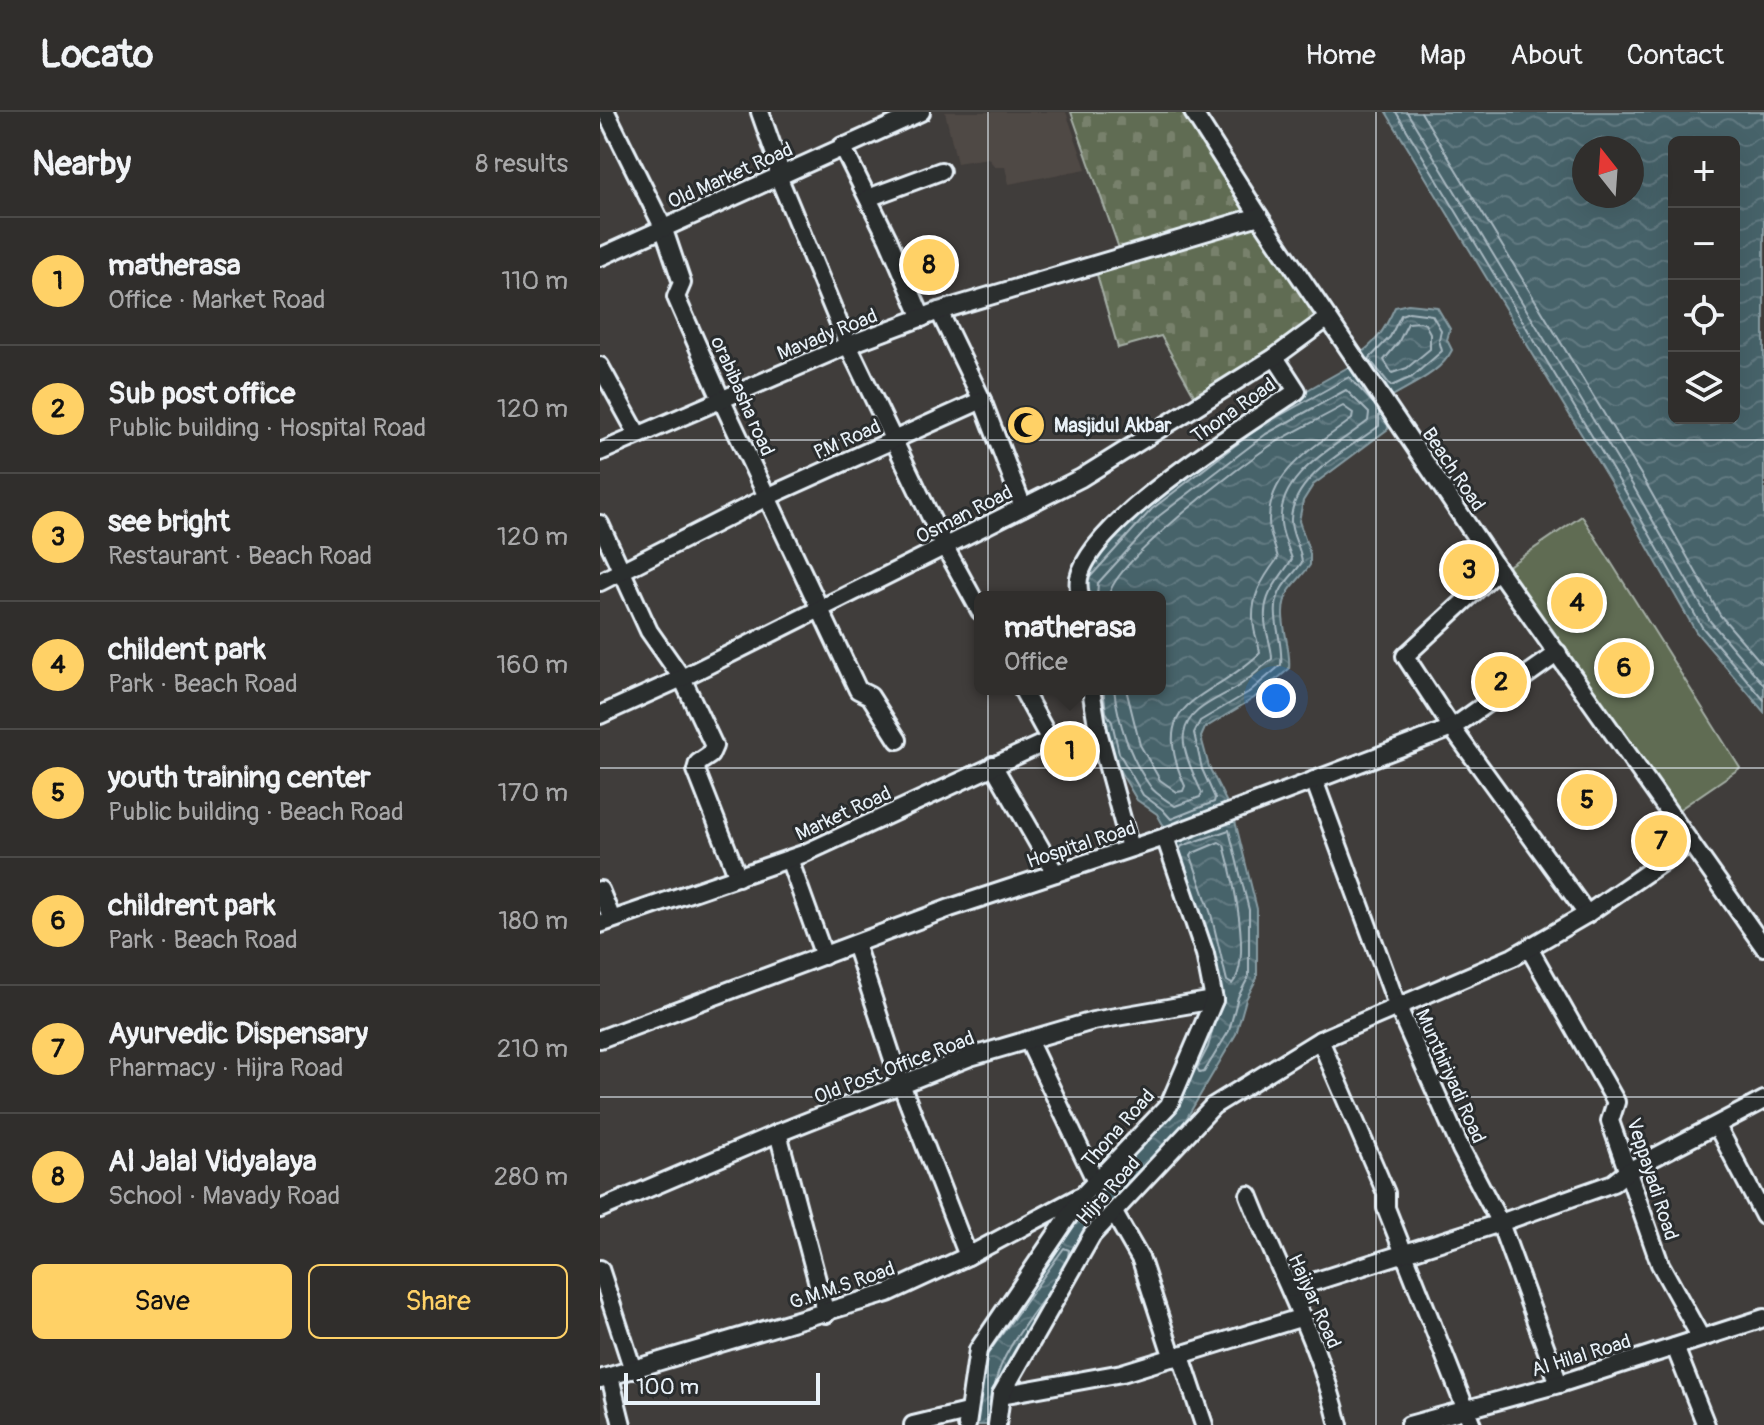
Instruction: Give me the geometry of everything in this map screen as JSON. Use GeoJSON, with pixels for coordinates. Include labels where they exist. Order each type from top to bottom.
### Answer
{"type":"FeatureCollection","features":[{"type":"Feature","properties":{"kind":"street"},"geometry":{"type":"LineString","coordinates":[[605,117],[626,112]]}},
{"type":"Feature","properties":{"kind":"street"},"geometry":{"type":"LineString","coordinates":[[760,112],[778,163],[778,176],[848,345],[945,547],[974,600]]}},
{"type":"Feature","properties":{"kind":"street"},"geometry":{"type":"LineString","coordinates":[[1193,112],[1328,318]]}},
{"type":"Feature","properties":{"kind":"street","name":"Old Market Road"},"geometry":{"type":"LineString","coordinates":[[600,257],[917,113]]}},
{"type":"Feature","properties":{"kind":"street","name":"orabibasha road"},"geometry":{"type":"LineString","coordinates":[[605,117],[663,227],[682,283],[676,297],[819,609],[858,690],[870,696],[898,740]]}},
{"type":"Feature","properties":{"kind":"street"},"geometry":{"type":"LineString","coordinates":[[842,146],[922,318]]}},
{"type":"Feature","properties":{"kind":"street"},"geometry":{"type":"LineString","coordinates":[[868,198],[941,171]]}},
{"type":"Feature","properties":{"kind":"street","name":"Mavady Road"},"geometry":{"type":"LineString","coordinates":[[600,452],[848,345],[939,311],[1259,216]]}},
{"type":"Feature","properties":{"kind":"street"},"geometry":{"type":"LineString","coordinates":[[939,311],[982,400],[1023,507]]}},
{"type":"Feature","properties":{"kind":"street","name":"Osman Road"},"geometry":{"type":"LineString","coordinates":[[600,715],[682,678],[1081,478],[1275,357],[1328,318]]}},
{"type":"Feature","properties":{"kind":"street","name":"Beach Road"},"geometry":{"type":"LineString","coordinates":[[1328,318],[1498,570],[1764,947]]}},
{"type":"Feature","properties":{"kind":"street","name":"Thona Road"},"geometry":{"type":"LineString","coordinates":[[1080,591],[1079,579],[1093,550],[1141,499],[1297,391],[1275,357]]}},
{"type":"Feature","properties":{"kind":"street"},"geometry":{"type":"LineString","coordinates":[[600,366],[638,435]]}},
{"type":"Feature","properties":{"kind":"street","name":"P.M Road"},"geometry":{"type":"LineString","coordinates":[[600,582],[767,497],[982,400]]}},
{"type":"Feature","properties":{"kind":"street"},"geometry":{"type":"LineString","coordinates":[[600,524],[649,631],[682,678],[714,746],[710,755],[698,763],[696,770],[738,877]]}},
{"type":"Feature","properties":{"kind":"street"},"geometry":{"type":"LineString","coordinates":[[1498,570],[1405,656],[1452,728],[1587,914]]}},
{"type":"Feature","properties":{"kind":"street","name":"Hospital Road"},"geometry":{"type":"LineString","coordinates":[[600,1039],[950,908],[1165,837],[1452,728],[1558,653]]}},
{"type":"Feature","properties":{"kind":"street"},"geometry":{"type":"LineString","coordinates":[[1025,695],[1050,740]]}},
{"type":"Feature","properties":{"kind":"street"},"geometry":{"type":"LineString","coordinates":[[1092,695],[1098,731],[1130,848]]}},
{"type":"Feature","properties":{"kind":"street","name":"Market Road"},"geometry":{"type":"LineString","coordinates":[[606,922],[789,859],[1050,740],[1098,731]]}},
{"type":"Feature","properties":{"kind":"street"},"geometry":{"type":"LineString","coordinates":[[993,765],[1055,873]]}},
{"type":"Feature","properties":{"kind":"street","name":"Munthiriyadi Road"},"geometry":{"type":"LineString","coordinates":[[1314,780],[1397,1005],[1461,1149],[1500,1223],[1559,1384]]}},
{"type":"Feature","properties":{"kind":"street"},"geometry":{"type":"LineString","coordinates":[[1165,837],[1205,954],[1214,1000]]}},
{"type":"Feature","properties":{"kind":"street","name":"Hijra Road"},"geometry":{"type":"LineString","coordinates":[[997,1425],[1001,1395],[1092,1235],[1213,1106],[1320,1040],[1513,957],[1587,914],[1690,843]]}},
{"type":"Feature","properties":{"kind":"street"},"geometry":{"type":"LineString","coordinates":[[789,859],[824,956]]}},
{"type":"Feature","properties":{"kind":"street"},"geometry":{"type":"LineString","coordinates":[[600,890],[606,922]]}},
{"type":"Feature","properties":{"kind":"street","name":"Old Post Office Road"},"geometry":{"type":"LineString","coordinates":[[855,944],[901,1084],[968,1256]]}},
{"type":"Feature","properties":{"kind":"street","name":"Veppayadi Road"},"geometry":{"type":"LineString","coordinates":[[1529,948],[1616,1102],[1610,1121],[1660,1264],[1701,1338]]}},
{"type":"Feature","properties":{"kind":"street","name":"Thona Road"},"geometry":{"type":"LineString","coordinates":[[967,1419],[978,1350],[1083,1195],[1169,1105],[1214,1000]]}},
{"type":"Feature","properties":{"kind":"street","name":"Old Post Office Road"},"geometry":{"type":"LineString","coordinates":[[600,1209],[778,1133],[970,1057],[1093,1021],[1214,1000]]}},
{"type":"Feature","properties":{"kind":"street"},"geometry":{"type":"LineString","coordinates":[[1028,1040],[1096,1182]]}},
{"type":"Feature","properties":{"kind":"street"},"geometry":{"type":"LineString","coordinates":[[1320,1040],[1386,1193],[1386,1208],[1468,1418]]}},
{"type":"Feature","properties":{"kind":"street"},"geometry":{"type":"LineString","coordinates":[[1291,1289],[1500,1223],[1613,1183],[1628,1171],[1764,1100]]}},
{"type":"Feature","properties":{"kind":"street"},"geometry":{"type":"LineString","coordinates":[[1717,1126],[1764,1216]]}},
{"type":"Feature","properties":{"kind":"street"},"geometry":{"type":"LineString","coordinates":[[778,1133],[826,1314]]}},
{"type":"Feature","properties":{"kind":"street","name":"G.M.M.S Road"},"geometry":{"type":"LineString","coordinates":[[605,1378],[888,1293],[968,1256],[1083,1195]]}},
{"type":"Feature","properties":{"kind":"street","name":"Hajiyar Road"},"geometry":{"type":"LineString","coordinates":[[1249,1195],[1274,1260],[1303,1317],[1333,1398],[1339,1425]]}},
{"type":"Feature","properties":{"kind":"street"},"geometry":{"type":"LineString","coordinates":[[1114,1213],[1141,1260],[1204,1425]]}},
{"type":"Feature","properties":{"kind":"street"},"geometry":{"type":"LineString","coordinates":[[600,1269],[633,1370]]}},
{"type":"Feature","properties":{"kind":"street"},"geometry":{"type":"LineString","coordinates":[[1001,1395],[1122,1373],[1303,1317]]}},
{"type":"Feature","properties":{"kind":"street","name":"Al Hilal Road"},"geometry":{"type":"LineString","coordinates":[[1409,1425],[1468,1418],[1559,1384],[1764,1318]]}},
{"type":"Feature","properties":{"kind":"street"},"geometry":{"type":"LineString","coordinates":[[1675,1347],[1706,1425]]}},
{"type":"Feature","properties":{"kind":"street"},"geometry":{"type":"LineString","coordinates":[[605,1378],[622,1425]]}},
{"type":"Feature","properties":{"kind":"street"},"geometry":{"type":"LineString","coordinates":[[913,1425],[967,1419]]}},
{"type":"Feature","properties":{"kind":"shaded area"},"geometry":{"type":"Polygon","coordinates":[[[945,112],[1066,112],[1086,169],[1009,184],[1005,167],[995,167],[988,158],[957,163],[945,112]]]}},
{"type":"Feature","properties":{"kind":"green space"},"geometry":{"type":"Polygon","coordinates":[[[1071,112],[1189,112],[1328,318],[1199,404],[1161,336],[1118,348],[1096,271],[1122,257],[1071,112]]]}},
{"type":"Feature","properties":{"kind":"green space"},"geometry":{"type":"Polygon","coordinates":[[[1582,516],[1740,768],[1671,815],[1504,569],[1582,516]]]}},
{"type":"Feature","properties":{"kind":"water"},"geometry":{"type":"Polygon","coordinates":[[[1386,112],[1764,112],[1764,712],[1696,632],[1617,493],[1386,112]]]}},
{"type":"Feature","properties":{"kind":"water"},"geometry":{"type":"Polygon","coordinates":[[[1408,304],[1437,307],[1450,329],[1447,340],[1452,350],[1433,372],[1389,398],[1355,357],[1379,335],[1395,307],[1408,304]]]}},
{"type":"Feature","properties":{"kind":"water"},"geometry":{"type":"Polygon","coordinates":[[[1352,365],[1387,407],[1388,429],[1313,485],[1303,501],[1299,521],[1310,554],[1310,565],[1285,600],[1283,619],[1289,669],[1254,698],[1205,728],[1201,737],[1209,767],[1228,805],[1166,830],[1157,814],[1137,800],[1111,756],[1096,695],[1166,695],[1166,591],[1082,591],[1096,557],[1128,522],[1256,419],[1352,365]]]}},
{"type":"Feature","properties":{"kind":"water"},"geometry":{"type":"Polygon","coordinates":[[[1234,817],[1257,909],[1257,978],[1246,999],[1236,1034],[1179,1131],[1114,1213],[1086,1228],[1072,1271],[1024,1342],[997,1425],[967,1425],[978,1354],[1083,1195],[1162,1120],[1214,1000],[1172,842],[1234,817]]]}},
{"type":"Feature","properties":{"kind":"place","name":"Al Jalal Vidyalaya"},"geometry":{"type":"Point","coordinates":[929,265]}},
{"type":"Feature","properties":{"kind":"place","name":"Masjidul Akbar"},"geometry":{"type":"Point","coordinates":[1026,425]}},
{"type":"Feature","properties":{"kind":"place","name":"see bright"},"geometry":{"type":"Point","coordinates":[1469,570]}},
{"type":"Feature","properties":{"kind":"place","name":"childent park"},"geometry":{"type":"Point","coordinates":[1577,603]}},
{"type":"Feature","properties":{"kind":"place","name":"childrent park"},"geometry":{"type":"Point","coordinates":[1624,668]}},
{"type":"Feature","properties":{"kind":"place","name":"Sub post office"},"geometry":{"type":"Point","coordinates":[1501,682]}},
{"type":"Feature","properties":{"kind":"place","name":"matherasa"},"geometry":{"type":"Point","coordinates":[1070,751]}},
{"type":"Feature","properties":{"kind":"place","name":"youth training center"},"geometry":{"type":"Point","coordinates":[1587,800]}},
{"type":"Feature","properties":{"kind":"place","name":"Ayurvedic Dispensary"},"geometry":{"type":"Point","coordinates":[1661,841]}}]}
